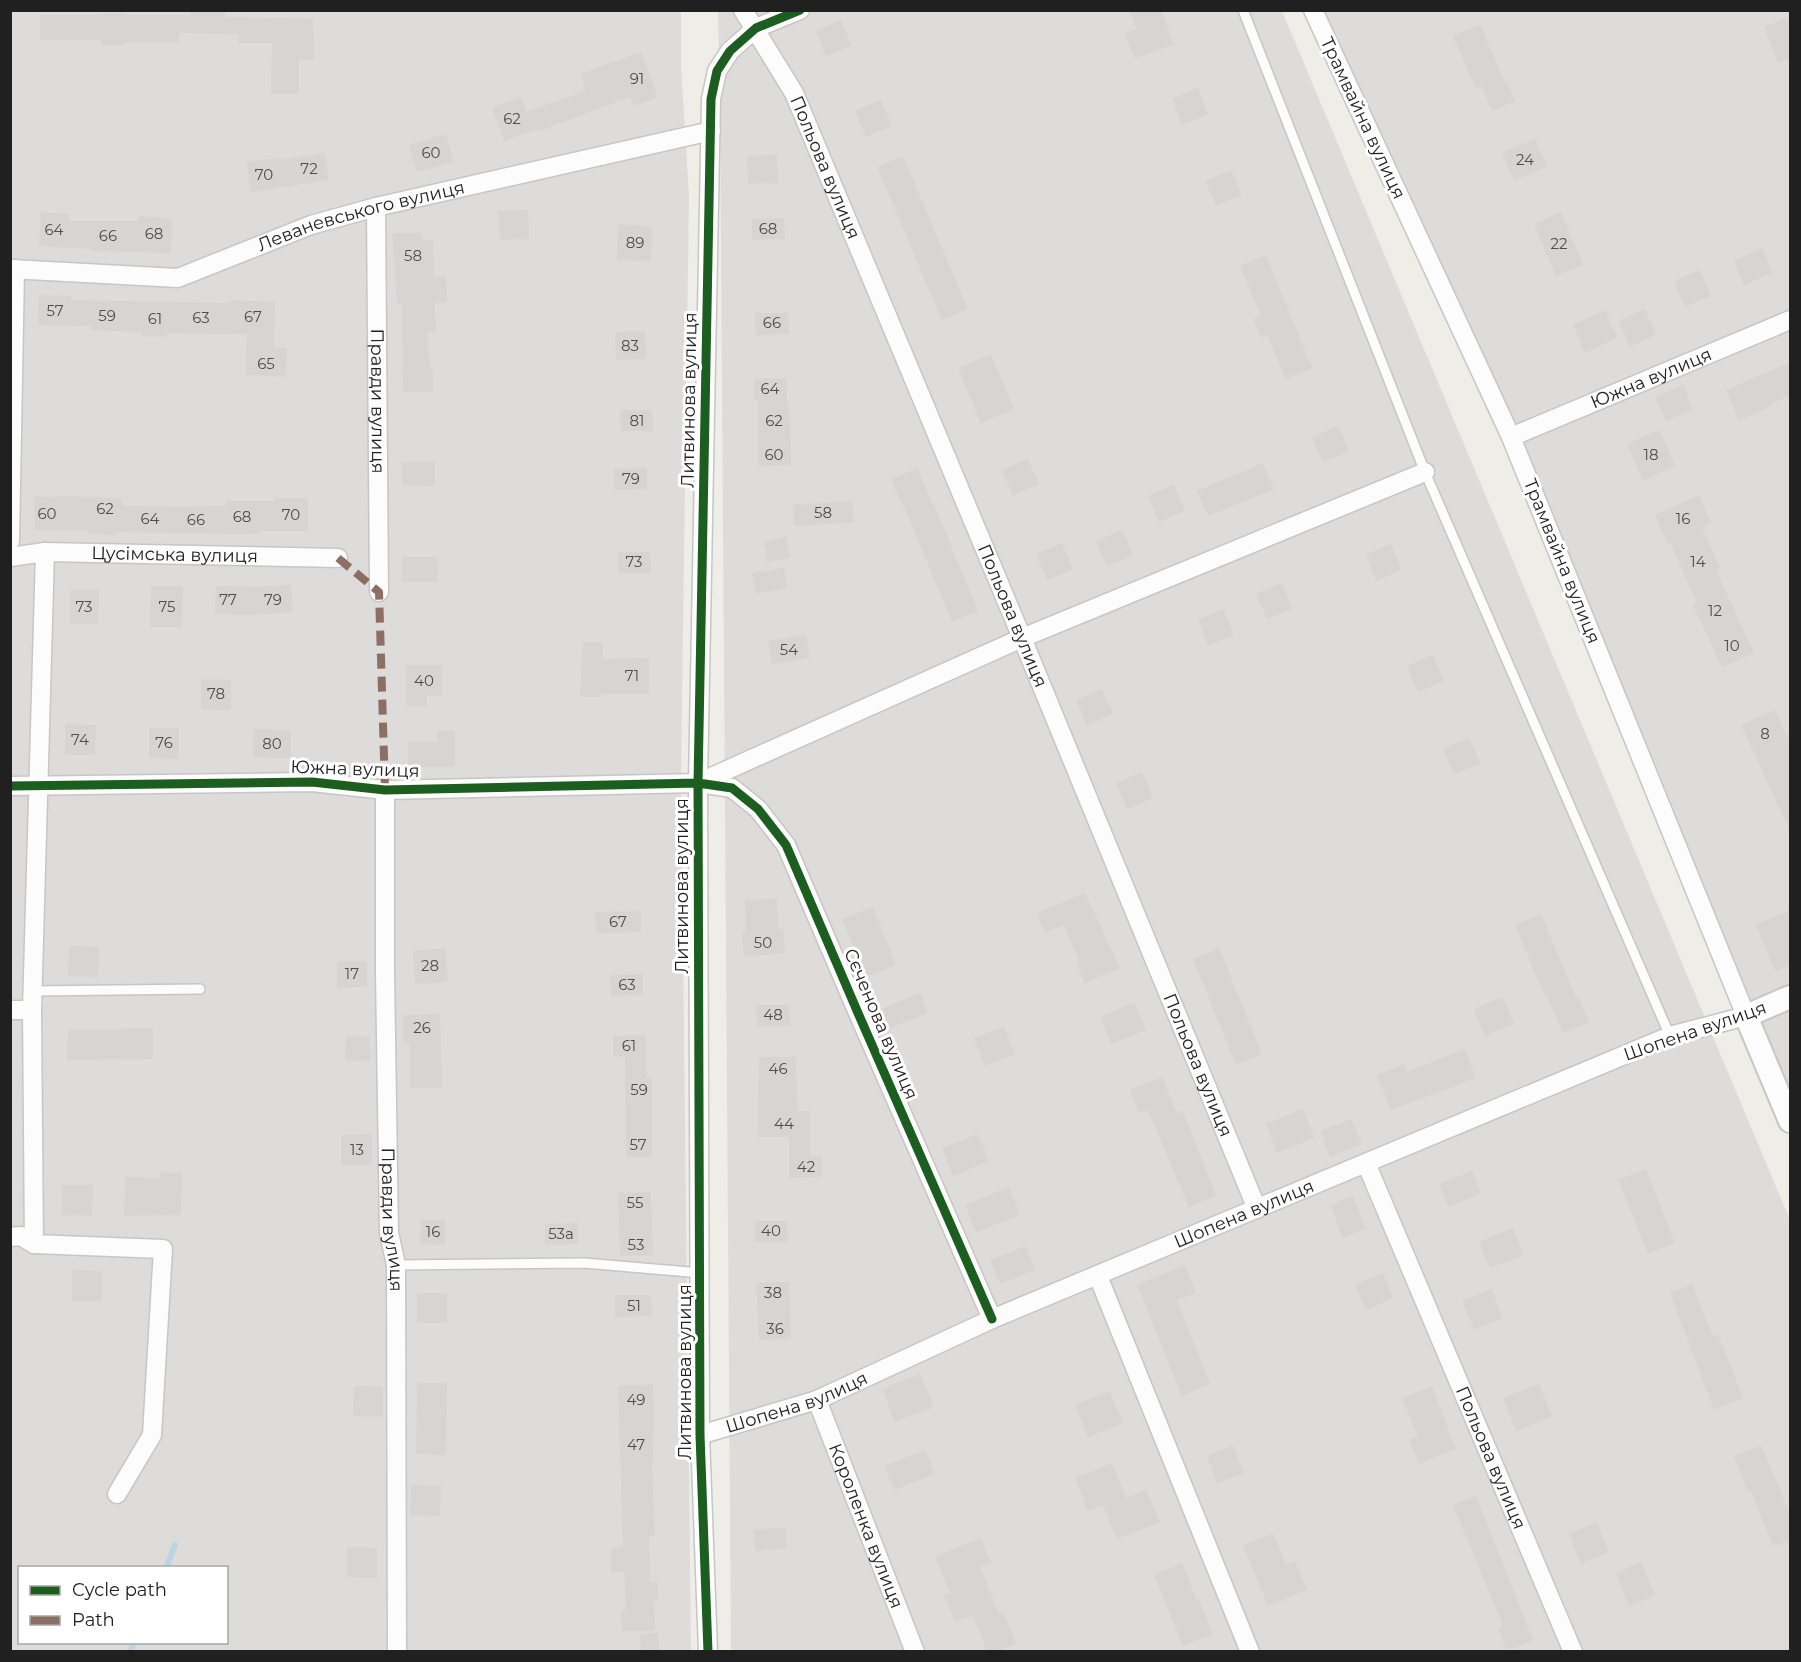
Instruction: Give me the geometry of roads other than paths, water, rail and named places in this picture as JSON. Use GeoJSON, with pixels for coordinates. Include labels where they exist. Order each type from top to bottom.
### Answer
{"type":"FeatureCollection","features":[{"type":"Feature","properties":{"kind":"street","name":"Польова вулиця"},"geometry":{"type":"LineString","coordinates":[[743,10],[794,93],[1257,1209]]}},
{"type":"Feature","properties":{"kind":"street","name":"Литвинова вулиця"},"geometry":{"type":"LineString","coordinates":[[708,1652],[700,1435],[698,783],[711,99],[717,71],[730,51],[756,28],[800,10]]}},
{"type":"Feature","properties":{"kind":"street","name":"Трамвайна вулиця"},"geometry":{"type":"LineString","coordinates":[[1313,10],[1511,437],[1746,1016],[1791,1121]]}},
{"type":"Feature","properties":{"kind":"street","name":"Леваневського вулиця"},"geometry":{"type":"LineString","coordinates":[[13,269],[178,278],[311,225],[376,207],[711,131]]}},
{"type":"Feature","properties":{"kind":"street","name":"Правди вулиця"},"geometry":{"type":"LineString","coordinates":[[376,207],[379,592]]}},
{"type":"Feature","properties":{"kind":"street"},"geometry":{"type":"LineString","coordinates":[[10,541],[13,269]]}},
{"type":"Feature","properties":{"kind":"street","name":"Южна вулиця"},"geometry":{"type":"LineString","coordinates":[[1511,437],[1791,320]]}},
{"type":"Feature","properties":{"kind":"street"},"geometry":{"type":"LineString","coordinates":[[698,783],[1022,638],[1425,472]]}},
{"type":"Feature","properties":{"kind":"street"},"geometry":{"type":"LineString","coordinates":[[34,1244],[32,1010],[45,552]]}},
{"type":"Feature","properties":{"kind":"street","name":"Цусімська вулиця"},"geometry":{"type":"LineString","coordinates":[[10,557],[45,552],[338,558]]}},
{"type":"Feature","properties":{"kind":"street","name":"Южна вулиця"},"geometry":{"type":"LineString","coordinates":[[10,786],[312,782],[385,790],[698,783]]}},
{"type":"Feature","properties":{"kind":"street","name":"Сєченова вулиця"},"geometry":{"type":"LineString","coordinates":[[698,783],[732,788],[758,809],[786,845],[992,1319]]}},
{"type":"Feature","properties":{"kind":"street","name":"Правди вулиця"},"geometry":{"type":"LineString","coordinates":[[385,790],[388,1233],[396,1265],[398,1652]]}},
{"type":"Feature","properties":{"kind":"street","name":"Шопена вулиця"},"geometry":{"type":"LineString","coordinates":[[700,1435],[817,1401],[992,1319],[1670,1036],[1746,1016],[1791,997]]}},
{"type":"Feature","properties":{"kind":"street"},"geometry":{"type":"LineString","coordinates":[[10,1010],[32,1010]]}},
{"type":"Feature","properties":{"kind":"street","name":"Польова вулиця"},"geometry":{"type":"LineString","coordinates":[[1366,1163],[1574,1652]]}},
{"type":"Feature","properties":{"kind":"street"},"geometry":{"type":"LineString","coordinates":[[10,1237],[21,1236],[34,1244],[163,1249],[152,1436],[117,1494]]}},
{"type":"Feature","properties":{"kind":"street"},"geometry":{"type":"LineString","coordinates":[[1098,1276],[1250,1652]]}},
{"type":"Feature","properties":{"kind":"street","name":"Короленка вулиця"},"geometry":{"type":"LineString","coordinates":[[817,1401],[915,1652]]}},
{"type":"Feature","properties":{"kind":"lane"},"geometry":{"type":"LineString","coordinates":[[1243,10],[1425,472],[1670,1036]]}},
{"type":"Feature","properties":{"kind":"lane"},"geometry":{"type":"LineString","coordinates":[[33,991],[200,989]]}},
{"type":"Feature","properties":{"kind":"lane"},"geometry":{"type":"LineString","coordinates":[[396,1265],[584,1263],[701,1273]]}},
{"type":"Feature","properties":{"kind":"waterway"},"geometry":{"type":"LineString","coordinates":[[167,1566],[175,1545]]}},
{"type":"Feature","properties":{"kind":"waterway"},"geometry":{"type":"LineString","coordinates":[[130,1652],[133,1644]]}}]}
